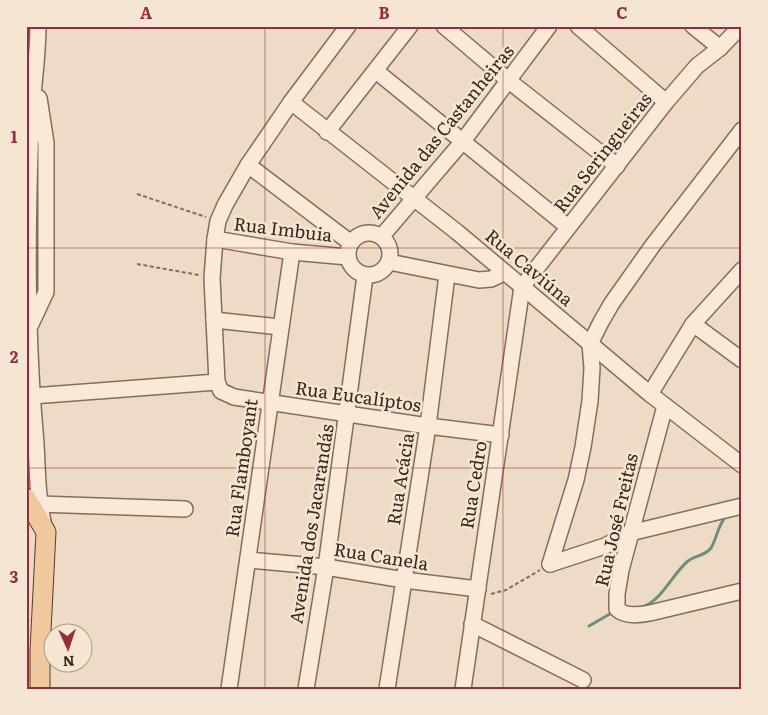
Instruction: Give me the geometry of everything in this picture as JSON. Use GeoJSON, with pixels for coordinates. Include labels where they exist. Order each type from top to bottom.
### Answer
{"type":"FeatureCollection","features":[{"type":"Feature","properties":{"kind":"main road"},"geometry":{"type":"LineString","coordinates":[[33,501],[46,532],[40,689]]}},
{"type":"Feature","properties":{"kind":"street"},"geometry":{"type":"LineString","coordinates":[[38,26],[36,74],[30,132],[28,295],[32,396],[38,465],[33,501],[186,509]]}},
{"type":"Feature","properties":{"kind":"street"},"geometry":{"type":"LineString","coordinates":[[32,396],[217,382],[212,278],[214,239],[218,221],[248,165],[291,102],[348,26]]}},
{"type":"Feature","properties":{"kind":"street"},"geometry":{"type":"LineString","coordinates":[[327,132],[410,26]]}},
{"type":"Feature","properties":{"kind":"street"},"geometry":{"type":"LineString","coordinates":[[444,26],[509,81],[617,166]]}},
{"type":"Feature","properties":{"kind":"street","name":"Avenida das Castanheiras"},"geometry":{"type":"LineString","coordinates":[[382,236],[463,141],[549,26]]}},
{"type":"Feature","properties":{"kind":"street"},"geometry":{"type":"LineString","coordinates":[[578,26],[666,102]]}},
{"type":"Feature","properties":{"kind":"street"},"geometry":{"type":"LineString","coordinates":[[694,26],[720,48]]}},
{"type":"Feature","properties":{"kind":"street","name":"Rua Seringueiras"},"geometry":{"type":"LineString","coordinates":[[522,287],[666,102],[697,66],[740,29]]}},
{"type":"Feature","properties":{"kind":"street"},"geometry":{"type":"LineString","coordinates":[[376,71],[568,228]]}},
{"type":"Feature","properties":{"kind":"street","name":"Rua Caviúna"},"geometry":{"type":"LineString","coordinates":[[291,102],[457,232],[664,406],[742,465]]}},
{"type":"Feature","properties":{"kind":"street"},"geometry":{"type":"LineString","coordinates":[[550,564],[576,480],[583,447],[590,401],[592,368],[590,344],[612,303],[653,245],[742,130]]}},
{"type":"Feature","properties":{"kind":"street"},"geometry":{"type":"LineString","coordinates":[[248,165],[349,250],[353,269],[365,276],[380,273],[390,262],[390,248],[382,236],[361,234],[349,250]]}},
{"type":"Feature","properties":{"kind":"street","name":"Rua Imbuia"},"geometry":{"type":"LineString","coordinates":[[214,239],[292,252],[349,250]]}},
{"type":"Feature","properties":{"kind":"street","name":"Rua Flamboyant"},"geometry":{"type":"LineString","coordinates":[[229,689],[292,252]]}},
{"type":"Feature","properties":{"kind":"street"},"geometry":{"type":"LineString","coordinates":[[390,262],[479,280],[491,280],[504,273]]}},
{"type":"Feature","properties":{"kind":"street"},"geometry":{"type":"LineString","coordinates":[[650,394],[694,324],[742,270]]}},
{"type":"Feature","properties":{"kind":"street","name":"Rua Acácia"},"geometry":{"type":"LineString","coordinates":[[387,689],[428,426],[447,275]]}},
{"type":"Feature","properties":{"kind":"street","name":"Avenida dos Jacarandás"},"geometry":{"type":"LineString","coordinates":[[306,689],[348,414],[365,276]]}},
{"type":"Feature","properties":{"kind":"street","name":"Rua Cedro"},"geometry":{"type":"LineString","coordinates":[[463,689],[522,287]]}},
{"type":"Feature","properties":{"kind":"street"},"geometry":{"type":"LineString","coordinates":[[214,320],[280,327]]}},
{"type":"Feature","properties":{"kind":"street"},"geometry":{"type":"LineString","coordinates":[[694,324],[742,360]]}},
{"type":"Feature","properties":{"kind":"street","name":"Rua Eucalíptos"},"geometry":{"type":"LineString","coordinates":[[217,382],[221,391],[227,395],[270,404],[501,435]]}},
{"type":"Feature","properties":{"kind":"street","name":"Rua José Freitas"},"geometry":{"type":"LineString","coordinates":[[664,406],[630,533],[617,594],[617,609],[621,613],[650,614],[742,591]]}},
{"type":"Feature","properties":{"kind":"street"},"geometry":{"type":"LineString","coordinates":[[550,564],[605,546],[630,533],[742,506]]}},
{"type":"Feature","properties":{"kind":"street","name":"Rua Canela"},"geometry":{"type":"LineString","coordinates":[[248,560],[326,567],[477,593]]}},
{"type":"Feature","properties":{"kind":"street"},"geometry":{"type":"LineString","coordinates":[[472,624],[583,680]]}},
{"type":"Feature","properties":{"kind":"path"},"geometry":{"type":"LineString","coordinates":[[137,194],[218,221]]}},
{"type":"Feature","properties":{"kind":"path"},"geometry":{"type":"LineString","coordinates":[[137,264],[212,278]]}},
{"type":"Feature","properties":{"kind":"path"},"geometry":{"type":"LineString","coordinates":[[477,593],[506,590],[550,564]]}},
{"type":"Feature","properties":{"kind":"waterway"},"geometry":{"type":"LineString","coordinates":[[642,607],[649,604],[661,593],[682,566],[709,551],[726,516]]}},
{"type":"Feature","properties":{"kind":"waterway"},"geometry":{"type":"LineString","coordinates":[[589,626],[615,611]]}}]}
